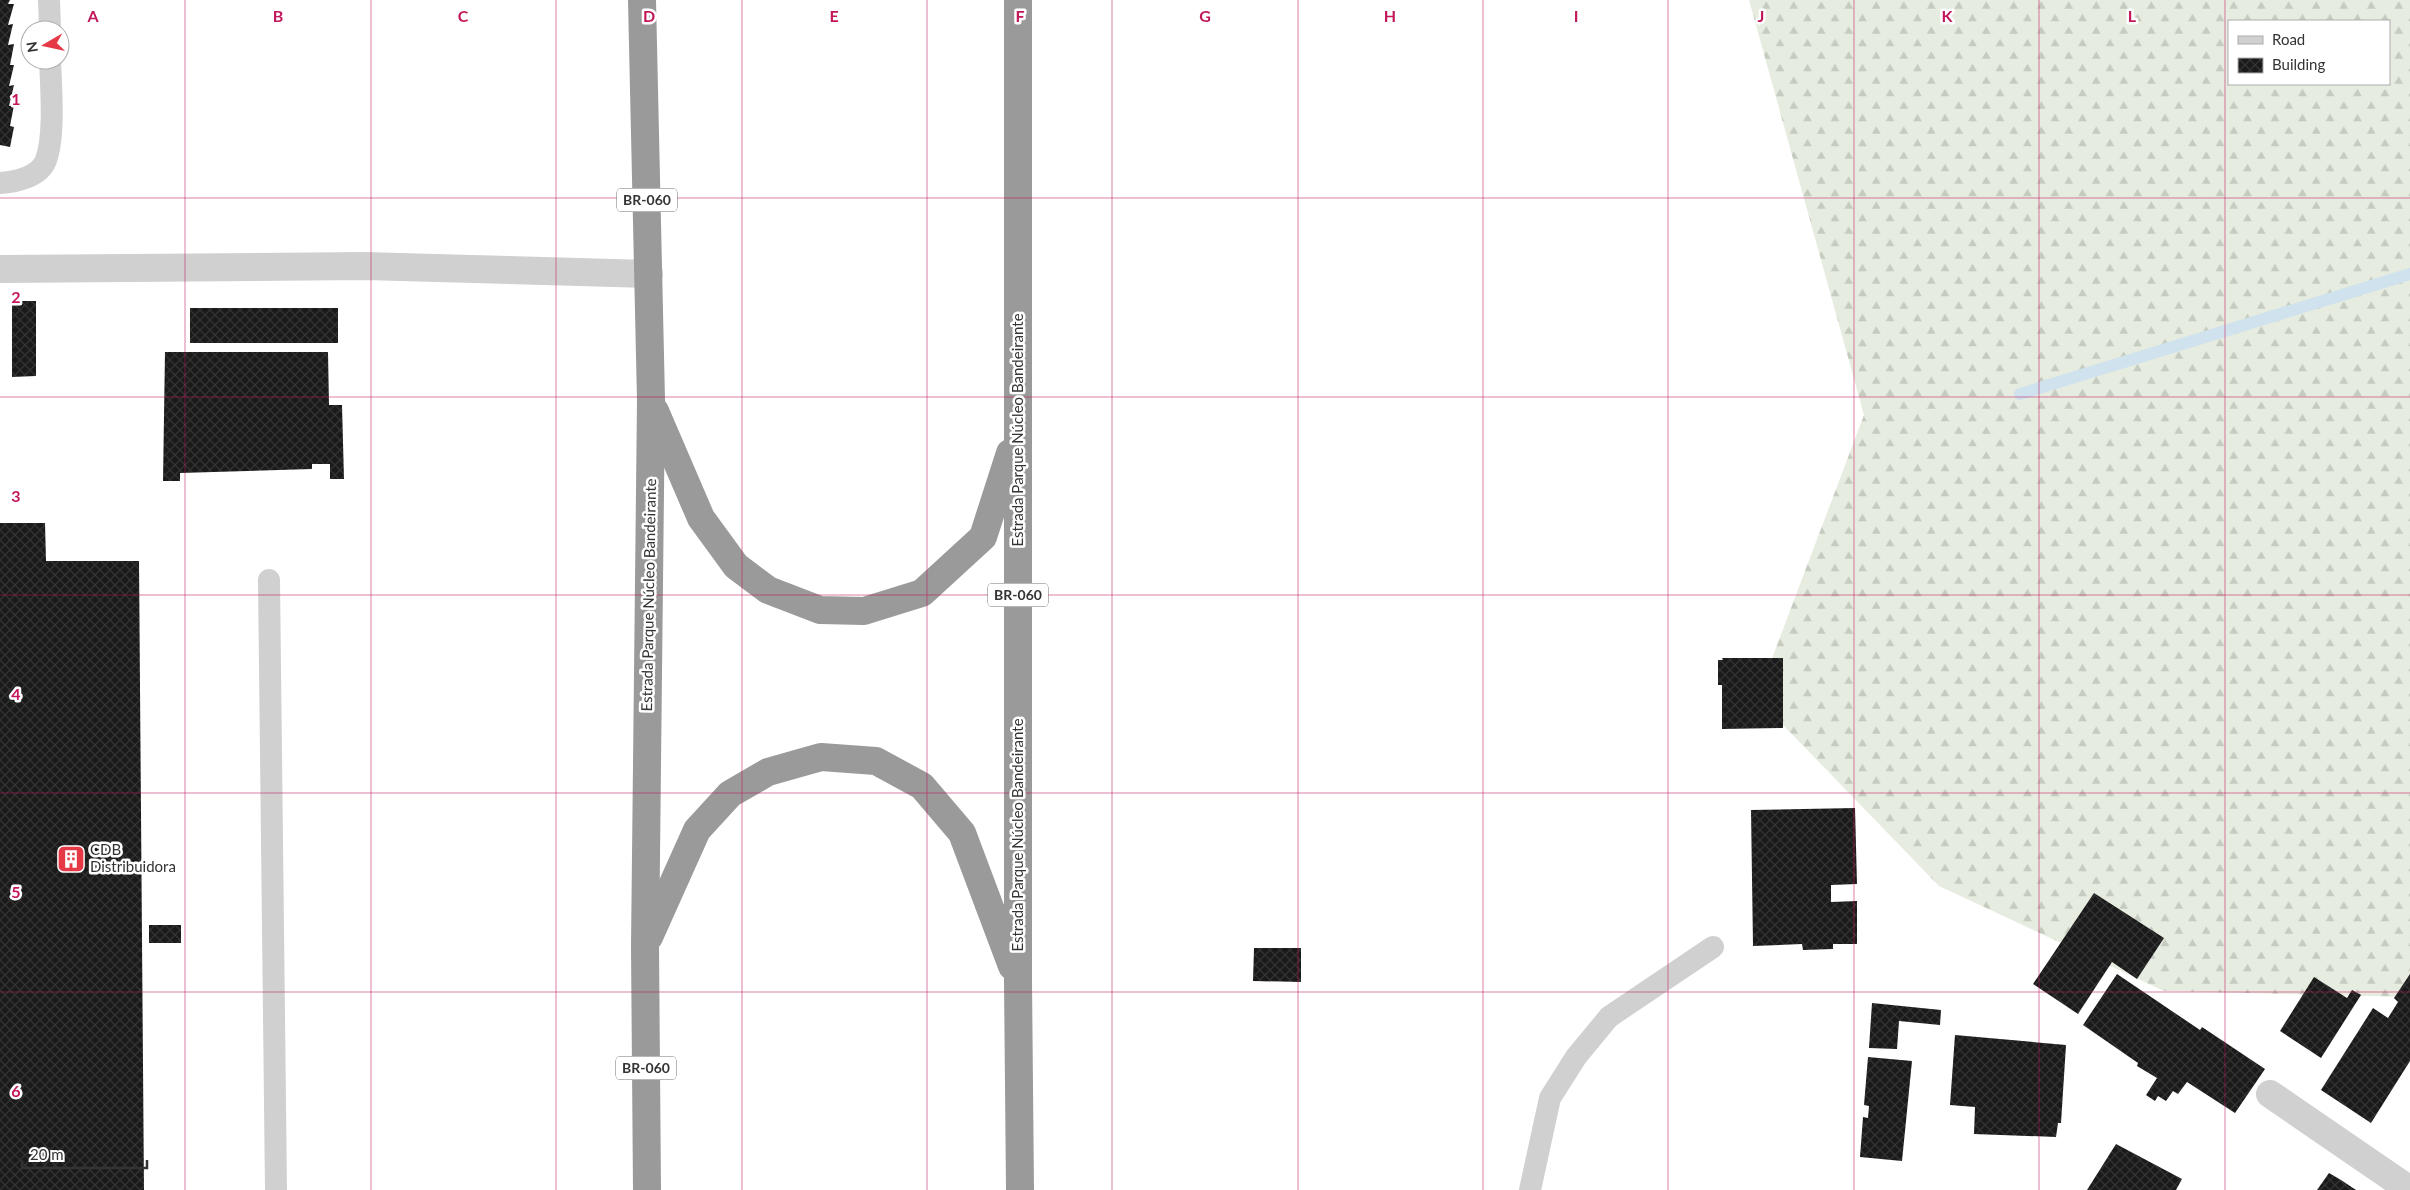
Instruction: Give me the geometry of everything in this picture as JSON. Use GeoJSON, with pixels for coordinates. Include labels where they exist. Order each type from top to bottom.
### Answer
{"type":"FeatureCollection","features":[{"type":"Feature","properties":{"kind":"highway","name":"Estrada Parque Núcleo Bandeirante"},"geometry":{"type":"LineString","coordinates":[[642,0],[651,400],[645,947],[647,1190]]}},
{"type":"Feature","properties":{"kind":"highway","name":"Estrada Parque Núcleo Bandeirante"},"geometry":{"type":"LineString","coordinates":[[1018,0],[1018,982],[1020,1190]]}},
{"type":"Feature","properties":{"kind":"highway"},"geometry":{"type":"LineString","coordinates":[[651,400],[701,518],[736,566],[768,590],[820,610],[864,611],[922,593],[983,537],[1018,429]]}},
{"type":"Feature","properties":{"kind":"highway"},"geometry":{"type":"LineString","coordinates":[[645,947],[697,830],[730,794],[768,772],[821,757],[876,761],[922,786],[962,833],[1018,982]]}},
{"type":"Feature","properties":{"kind":"street"},"geometry":{"type":"LineString","coordinates":[[0,269],[365,266],[649,274]]}},
{"type":"Feature","properties":{"kind":"street"},"geometry":{"type":"LineString","coordinates":[[2270,1094],[2410,1190]]}},
{"type":"Feature","properties":{"kind":"lane"},"geometry":{"type":"LineString","coordinates":[[49,0],[50,20]]}},
{"type":"Feature","properties":{"kind":"lane"},"geometry":{"type":"LineString","coordinates":[[0,183],[29,177],[46,162],[51,120],[50,70]]}},
{"type":"Feature","properties":{"kind":"lane"},"geometry":{"type":"LineString","coordinates":[[269,580],[276,1190]]}},
{"type":"Feature","properties":{"kind":"lane"},"geometry":{"type":"LineString","coordinates":[[1530,1190],[1550,1098],[1576,1057],[1609,1017],[1714,947]]}},
{"type":"Feature","properties":{"kind":"green space"},"geometry":{"type":"Polygon","coordinates":[[[1749,0],[2410,0],[2410,997],[2164,991],[1939,886],[1757,698],[1864,415],[1749,0]]]}},
{"type":"Feature","properties":{"kind":"building"},"geometry":{"type":"Polygon","coordinates":[[[0,0],[10,0],[8,4],[14,4],[8,25],[13,24],[8,45],[14,44],[10,65],[14,65],[9,86],[14,85],[9,106],[14,105],[10,126],[14,127],[10,147],[0,145],[0,0]]]}},
{"type":"Feature","properties":{"kind":"building"},"geometry":{"type":"Polygon","coordinates":[[[12,301],[36,301],[36,376],[12,377],[12,301]]]}},
{"type":"Feature","properties":{"kind":"building"},"geometry":{"type":"Polygon","coordinates":[[[190,308],[338,308],[338,343],[190,343],[190,308]]]}},
{"type":"Feature","properties":{"kind":"building"},"geometry":{"type":"Polygon","coordinates":[[[165,352],[328,352],[329,405],[342,405],[344,479],[330,479],[330,464],[312,464],[312,469],[180,473],[180,481],[163,481],[165,352]]]}},
{"type":"Feature","properties":{"kind":"building","name":"CDB Distribuidora"},"geometry":{"type":"Polygon","coordinates":[[[0,523],[45,523],[46,561],[139,561],[144,1190],[0,1190],[0,523]]]}},
{"type":"Feature","properties":{"kind":"building"},"geometry":{"type":"Polygon","coordinates":[[[1722,658],[1783,658],[1783,728],[1722,729],[1722,685],[1718,685],[1718,660],[1723,660],[1722,658]]]}},
{"type":"Feature","properties":{"kind":"building"},"geometry":{"type":"Polygon","coordinates":[[[1855,808],[1857,884],[1831,885],[1831,902],[1857,901],[1857,944],[1833,944],[1833,949],[1803,950],[1802,944],[1753,946],[1751,810],[1855,808]]]}},
{"type":"Feature","properties":{"kind":"building"},"geometry":{"type":"Polygon","coordinates":[[[2094,893],[2164,938],[2137,979],[2112,962],[2078,1014],[2033,984],[2094,893]]]}},
{"type":"Feature","properties":{"kind":"building"},"geometry":{"type":"Polygon","coordinates":[[[149,925],[181,925],[181,943],[149,943],[149,925]]]}},
{"type":"Feature","properties":{"kind":"building"},"geometry":{"type":"Polygon","coordinates":[[[1254,948],[1301,948],[1301,982],[1253,981],[1254,948]]]}},
{"type":"Feature","properties":{"kind":"building"},"geometry":{"type":"Polygon","coordinates":[[[2117,974],[2200,1030],[2202,1027],[2265,1069],[2235,1113],[2187,1082],[2178,1094],[2173,1091],[2166,1101],[2158,1096],[2155,1101],[2146,1095],[2157,1078],[2137,1066],[2138,1063],[2083,1025],[2117,974]]]}},
{"type":"Feature","properties":{"kind":"building"},"geometry":{"type":"Polygon","coordinates":[[[2410,974],[2410,1061],[2371,1123],[2321,1090],[2373,1008],[2388,1018],[2398,1002],[2394,998],[2410,974]]]}},
{"type":"Feature","properties":{"kind":"building"},"geometry":{"type":"Polygon","coordinates":[[[2314,977],[2347,998],[2352,990],[2361,995],[2321,1058],[2280,1031],[2314,977]]]}},
{"type":"Feature","properties":{"kind":"building"},"geometry":{"type":"Polygon","coordinates":[[[1872,1003],[1941,1010],[1940,1025],[1899,1021],[1897,1049],[1869,1048],[1872,1003]]]}},
{"type":"Feature","properties":{"kind":"building"},"geometry":{"type":"Polygon","coordinates":[[[1955,1035],[2066,1045],[2061,1123],[2058,1123],[2056,1137],[1974,1134],[1975,1107],[1950,1105],[1955,1035]]]}},
{"type":"Feature","properties":{"kind":"building"},"geometry":{"type":"Polygon","coordinates":[[[1868,1057],[1912,1061],[1902,1161],[1860,1157],[1863,1117],[1868,1118],[1869,1106],[1864,1105],[1868,1057]]]}},
{"type":"Feature","properties":{"kind":"building"},"geometry":{"type":"Polygon","coordinates":[[[2116,1144],[2182,1179],[2176,1190],[2087,1190],[2116,1144]]]}},
{"type":"Feature","properties":{"kind":"building"},"geometry":{"type":"Polygon","coordinates":[[[2329,1173],[2341,1180],[2356,1190],[2317,1190],[2329,1173]]]}},
{"type":"Feature","properties":{"kind":"waterway"},"geometry":{"type":"LineString","coordinates":[[2020,394],[2410,274]]}},
{"type":"Feature","properties":{"kind":"place","name":"CDB Distribuidora"},"geometry":{"type":"Point","coordinates":[71,859]}}]}
